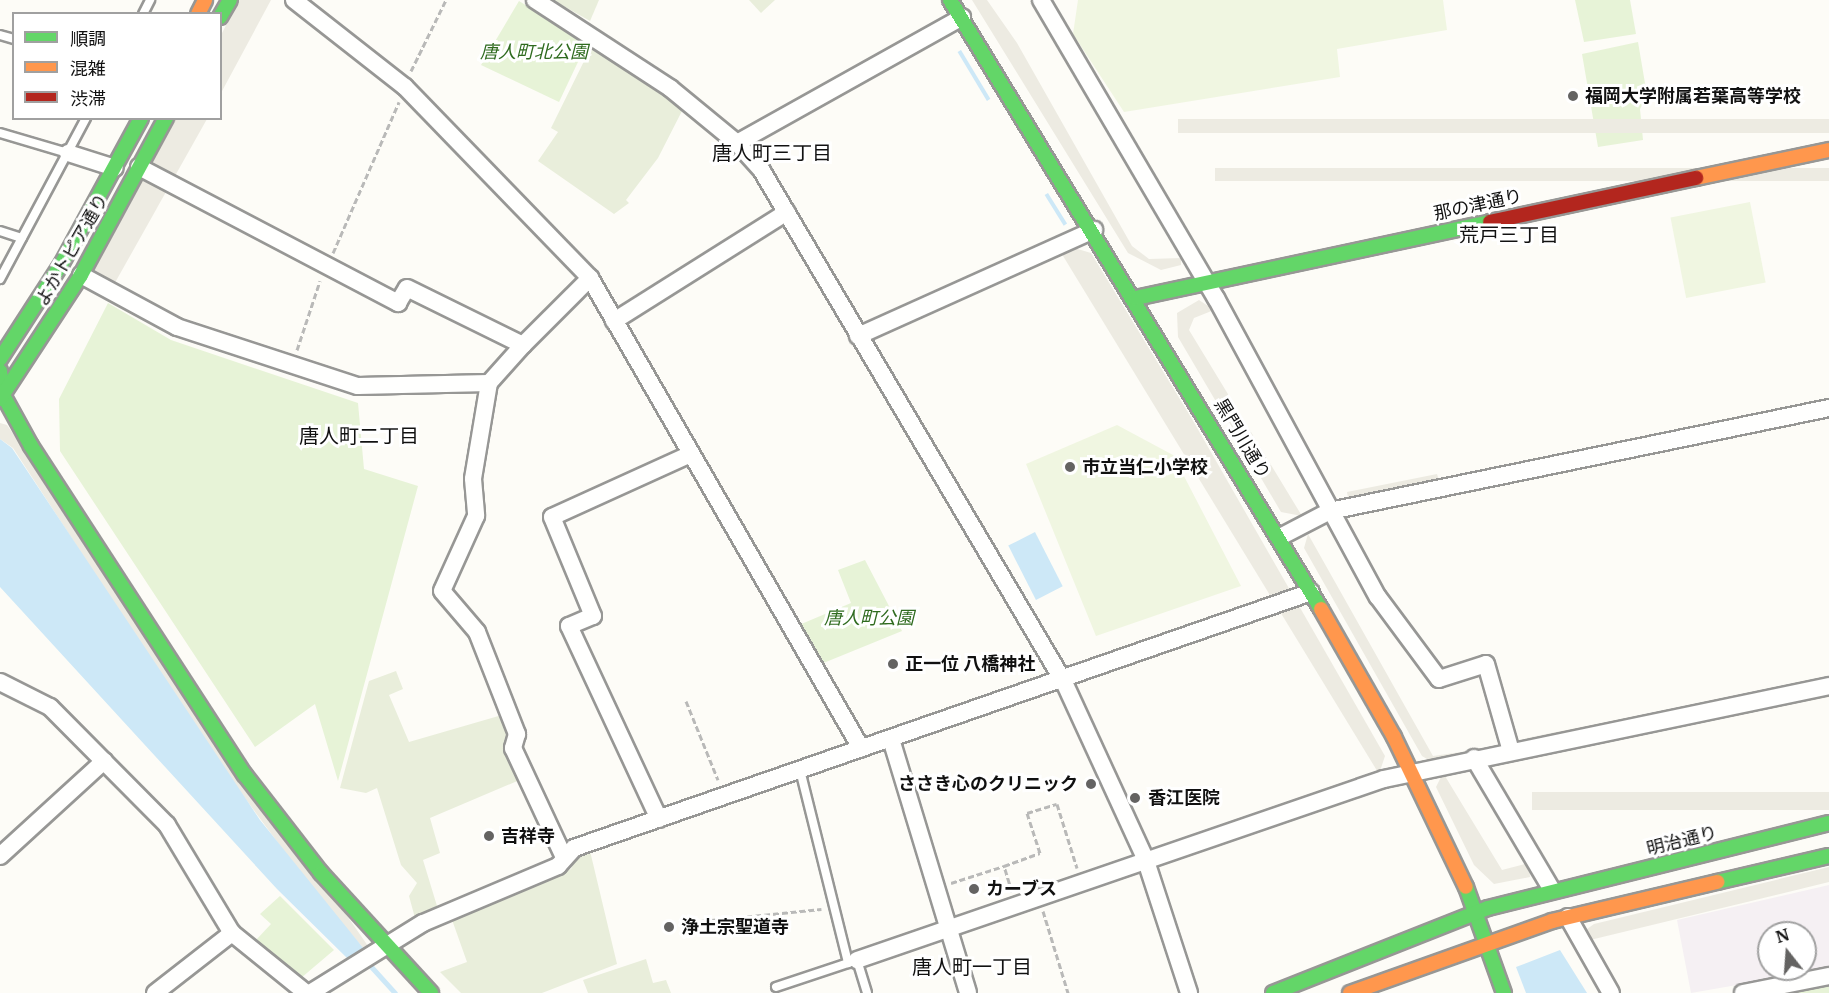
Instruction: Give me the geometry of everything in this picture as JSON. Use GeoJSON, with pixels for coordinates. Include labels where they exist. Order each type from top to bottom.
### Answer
{"type":"FeatureCollection","features":[{"type":"Feature","properties":{"kind":"street"},"geometry":{"type":"LineString","coordinates":[[222,14],[230,0]]}},
{"type":"Feature","properties":{"kind":"street"},"geometry":{"type":"LineString","coordinates":[[294,0],[405,87],[590,279],[861,748]]}},
{"type":"Feature","properties":{"kind":"street"},"geometry":{"type":"LineString","coordinates":[[535,0],[670,88],[737,143],[787,212],[1064,682],[1145,858],[1189,993]]}},
{"type":"Feature","properties":{"kind":"street","name":"黒門川通り"},"geometry":{"type":"LineString","coordinates":[[950,0],[1136,297],[1311,592],[1411,772],[1482,909],[1493,941],[1504,993]]}},
{"type":"Feature","properties":{"kind":"street"},"geometry":{"type":"LineString","coordinates":[[1041,0],[1202,281],[1378,597],[1439,679],[1486,664],[1511,751]]}},
{"type":"Feature","properties":{"kind":"street"},"geometry":{"type":"LineString","coordinates":[[737,143],[962,17]]}},
{"type":"Feature","properties":{"kind":"street","name":"よかトピア通り"},"geometry":{"type":"LineString","coordinates":[[0,360],[115,168],[140,120]]}},
{"type":"Feature","properties":{"kind":"street","name":"よかトピア通り"},"geometry":{"type":"LineString","coordinates":[[1,397],[81,275],[165,120]]}},
{"type":"Feature","properties":{"kind":"street","name":"那の津通り"},"geometry":{"type":"LineString","coordinates":[[1136,297],[1202,281],[1829,150]]}},
{"type":"Feature","properties":{"kind":"street"},"geometry":{"type":"LineString","coordinates":[[68,153],[115,168]]}},
{"type":"Feature","properties":{"kind":"street"},"geometry":{"type":"LineString","coordinates":[[139,167],[398,303],[407,288],[523,345]]}},
{"type":"Feature","properties":{"kind":"street"},"geometry":{"type":"LineString","coordinates":[[614,321],[787,212]]}},
{"type":"Feature","properties":{"kind":"street"},"geometry":{"type":"LineString","coordinates":[[858,336],[1094,230]]}},
{"type":"Feature","properties":{"kind":"street"},"geometry":{"type":"LineString","coordinates":[[81,275],[177,327],[358,386],[489,383]]}},
{"type":"Feature","properties":{"kind":"street"},"geometry":{"type":"LineString","coordinates":[[563,855],[513,748],[517,734],[477,632],[442,591],[476,516],[473,479],[489,383],[523,345],[590,279]]}},
{"type":"Feature","properties":{"kind":"street"},"geometry":{"type":"LineString","coordinates":[[0,371],[1,397],[245,775],[380,950],[431,993]]}},
{"type":"Feature","properties":{"kind":"street"},"geometry":{"type":"LineString","coordinates":[[1280,537],[1330,511],[1829,408]]}},
{"type":"Feature","properties":{"kind":"street"},"geometry":{"type":"LineString","coordinates":[[659,819],[569,626],[592,616],[552,517],[691,454]]}},
{"type":"Feature","properties":{"kind":"street"},"geometry":{"type":"LineString","coordinates":[[310,993],[423,923],[558,866],[563,855],[861,748],[1064,682],[1311,592]]}},
{"type":"Feature","properties":{"kind":"street"},"geometry":{"type":"LineString","coordinates":[[0,682],[50,707],[167,825],[232,933],[306,993]]}},
{"type":"Feature","properties":{"kind":"street"},"geometry":{"type":"LineString","coordinates":[[853,962],[1145,858],[1411,772],[1829,686]]}},
{"type":"Feature","properties":{"kind":"street"},"geometry":{"type":"LineString","coordinates":[[891,740],[968,993]]}},
{"type":"Feature","properties":{"kind":"street"},"geometry":{"type":"LineString","coordinates":[[1474,759],[1548,891]]}},
{"type":"Feature","properties":{"kind":"street"},"geometry":{"type":"LineString","coordinates":[[0,856],[104,761]]}},
{"type":"Feature","properties":{"kind":"street","name":"明治通り"},"geometry":{"type":"LineString","coordinates":[[1482,909],[1829,823]]}},
{"type":"Feature","properties":{"kind":"street"},"geometry":{"type":"LineString","coordinates":[[1350,993],[1560,919],[1829,856]]}},
{"type":"Feature","properties":{"kind":"street"},"geometry":{"type":"LineString","coordinates":[[1273,993],[1482,909]]}},
{"type":"Feature","properties":{"kind":"street"},"geometry":{"type":"LineString","coordinates":[[1560,919],[1611,993]]}},
{"type":"Feature","properties":{"kind":"street"},"geometry":{"type":"LineString","coordinates":[[155,993],[232,933]]}},
{"type":"Feature","properties":{"kind":"street"},"geometry":{"type":"LineString","coordinates":[[1743,993],[1829,976]]}},
{"type":"Feature","properties":{"kind":"lane"},"geometry":{"type":"LineString","coordinates":[[0,279],[85,120]]}},
{"type":"Feature","properties":{"kind":"lane"},"geometry":{"type":"LineString","coordinates":[[0,133],[68,153]]}},
{"type":"Feature","properties":{"kind":"lane"},"geometry":{"type":"LineString","coordinates":[[0,231],[22,238]]}},
{"type":"Feature","properties":{"kind":"lane"},"geometry":{"type":"LineString","coordinates":[[800,770],[840,933],[867,993]]}},
{"type":"Feature","properties":{"kind":"lane"},"geometry":{"type":"LineString","coordinates":[[776,987],[853,962]]}},
{"type":"Feature","properties":{"kind":"path"},"geometry":{"type":"LineString","coordinates":[[293,363],[305,316],[405,87],[446,0]]}},
{"type":"Feature","properties":{"kind":"path"},"geometry":{"type":"LineString","coordinates":[[687,701],[724,796]]}},
{"type":"Feature","properties":{"kind":"path"},"geometry":{"type":"LineString","coordinates":[[936,887],[1040,854],[1028,813],[1057,804],[1081,881]]}},
{"type":"Feature","properties":{"kind":"path"},"geometry":{"type":"LineString","coordinates":[[1004,866],[1016,905]]}},
{"type":"Feature","properties":{"kind":"path"},"geometry":{"type":"LineString","coordinates":[[1038,897],[1068,993]]}},
{"type":"Feature","properties":{"kind":"path"},"geometry":{"type":"LineString","coordinates":[[701,921],[834,908]]}},
{"type":"Feature","properties":{"kind":"shaded area"},"geometry":{"type":"Polygon","coordinates":[[[239,0],[271,0],[222,91],[222,33],[239,0]]]}},
{"type":"Feature","properties":{"kind":"shaded area"},"geometry":{"type":"Polygon","coordinates":[[[972,0],[987,0],[1017,43],[1132,246],[1149,259],[1181,258],[1181,265],[1161,270],[1128,253],[972,0]]]}},
{"type":"Feature","properties":{"kind":"shaded area"},"geometry":{"type":"Polygon","coordinates":[[[1178,119],[1829,119],[1829,133],[1178,133],[1178,119]]]}},
{"type":"Feature","properties":{"kind":"shaded area"},"geometry":{"type":"Polygon","coordinates":[[[174,120],[206,120],[112,288],[94,270],[174,120]]]}},
{"type":"Feature","properties":{"kind":"shaded area"},"geometry":{"type":"Polygon","coordinates":[[[1215,168],[1829,168],[1829,181],[1215,181],[1215,168]]]}},
{"type":"Feature","properties":{"kind":"shaded area"},"geometry":{"type":"Polygon","coordinates":[[[1071,247],[1091,253],[1192,419],[1385,756],[1379,774],[1060,251],[1071,247]]]}},
{"type":"Feature","properties":{"kind":"shaded area"},"geometry":{"type":"Polygon","coordinates":[[[1199,300],[1214,310],[1194,318],[1189,330],[1302,516],[1281,512],[1178,337],[1177,313],[1199,300]]]}},
{"type":"Feature","properties":{"kind":"shaded area"},"geometry":{"type":"Polygon","coordinates":[[[1829,398],[1829,402],[1336,503],[1333,501],[1348,498],[1347,492],[1437,474],[1439,480],[1829,398]]]}},
{"type":"Feature","properties":{"kind":"shaded area"},"geometry":{"type":"Polygon","coordinates":[[[0,423],[7,425],[368,946],[364,949],[310,886],[210,751],[13,448],[0,439],[0,423]]]}},
{"type":"Feature","properties":{"kind":"shaded area"},"geometry":{"type":"Polygon","coordinates":[[[1308,534],[1433,756],[1503,746],[1432,762],[1422,756],[1304,548],[1308,534]]]}},
{"type":"Feature","properties":{"kind":"shaded area"},"geometry":{"type":"Polygon","coordinates":[[[1829,677],[1829,681],[1512,741],[1829,677]]]}},
{"type":"Feature","properties":{"kind":"shaded area"},"geometry":{"type":"Polygon","coordinates":[[[1829,690],[1829,697],[1490,765],[1488,773],[1487,764],[1829,690]]]}},
{"type":"Feature","properties":{"kind":"shaded area"},"geometry":{"type":"Polygon","coordinates":[[[1469,766],[1477,775],[1469,770],[1445,776],[1502,870],[1529,863],[1530,877],[1494,884],[1474,865],[1436,787],[1443,773],[1469,766]]]}},
{"type":"Feature","properties":{"kind":"shaded area"},"geometry":{"type":"Polygon","coordinates":[[[1532,792],[1829,792],[1829,810],[1532,810],[1532,792]]]}},
{"type":"Feature","properties":{"kind":"shaded area"},"geometry":{"type":"Polygon","coordinates":[[[1829,867],[1829,882],[1586,941],[1587,929],[1594,924],[1829,867]]]}},
{"type":"Feature","properties":{"kind":"shaded area"},"geometry":{"type":"Polygon","coordinates":[[[1829,885],[1829,969],[1817,971],[1817,921],[1757,921],[1757,981],[1760,981],[1691,993],[1677,920],[1829,885]]]}},
{"type":"Feature","properties":{"kind":"green space"},"geometry":{"type":"Polygon","coordinates":[[[553,0],[599,0],[590,21],[553,0]]]}},
{"type":"Feature","properties":{"kind":"green space"},"geometry":{"type":"Polygon","coordinates":[[[749,0],[775,0],[761,13],[749,0]]]}},
{"type":"Feature","properties":{"kind":"green space"},"geometry":{"type":"Polygon","coordinates":[[[1078,0],[1443,0],[1447,30],[1337,49],[1340,77],[1124,112],[1073,34],[1078,0]]]}},
{"type":"Feature","properties":{"kind":"green space"},"geometry":{"type":"Polygon","coordinates":[[[1575,0],[1630,0],[1636,34],[1584,42],[1575,0]]]}},
{"type":"Feature","properties":{"kind":"green space","name":"唐人町北公園"},"geometry":{"type":"Polygon","coordinates":[[[519,1],[587,43],[559,102],[481,65],[519,1]]]}},
{"type":"Feature","properties":{"kind":"green space"},"geometry":{"type":"Polygon","coordinates":[[[1638,42],[1647,95],[1640,109],[1643,140],[1598,147],[1582,54],[1638,42]]]}},
{"type":"Feature","properties":{"kind":"green space"},"geometry":{"type":"Polygon","coordinates":[[[592,45],[683,109],[658,158],[626,200],[629,203],[614,214],[538,161],[558,132],[551,128],[592,45]]]}},
{"type":"Feature","properties":{"kind":"green space"},"geometry":{"type":"Polygon","coordinates":[[[1750,202],[1766,282],[1686,298],[1670,217],[1750,202]]]}},
{"type":"Feature","properties":{"kind":"green space"},"geometry":{"type":"Polygon","coordinates":[[[108,303],[171,340],[358,403],[364,469],[418,486],[338,781],[315,704],[255,747],[60,451],[59,399],[108,303]]]}},
{"type":"Feature","properties":{"kind":"green space"},"geometry":{"type":"Polygon","coordinates":[[[1117,425],[1173,455],[1241,586],[1096,636],[1026,464],[1117,425]]]}},
{"type":"Feature","properties":{"kind":"green space","name":"唐人町公園"},"geometry":{"type":"Polygon","coordinates":[[[865,560],[902,631],[821,664],[799,625],[851,603],[838,570],[865,560]]]}},
{"type":"Feature","properties":{"kind":"green space"},"geometry":{"type":"Polygon","coordinates":[[[396,671],[403,689],[389,695],[409,742],[502,715],[513,736],[505,741],[522,779],[430,818],[440,853],[423,860],[437,906],[415,918],[409,896],[417,883],[401,865],[377,788],[366,793],[340,788],[369,681],[396,671]]]}},
{"type":"Feature","properties":{"kind":"green space"},"geometry":{"type":"Polygon","coordinates":[[[590,851],[617,964],[542,993],[461,993],[440,972],[467,962],[451,917],[571,869],[577,856],[590,851]]]}},
{"type":"Feature","properties":{"kind":"green space"},"geometry":{"type":"Polygon","coordinates":[[[280,896],[334,950],[301,978],[256,940],[271,924],[260,914],[280,896]]]}},
{"type":"Feature","properties":{"kind":"green space"},"geometry":{"type":"Polygon","coordinates":[[[646,959],[653,983],[666,980],[671,993],[588,993],[583,980],[646,959]]]}},
{"type":"Feature","properties":{"kind":"green space"},"geometry":{"type":"Polygon","coordinates":[[[1829,982],[1829,993],[1775,993],[1829,982]]]}},
{"type":"Feature","properties":{"kind":"water"},"geometry":{"type":"Polygon","coordinates":[[[961,50],[990,99],[987,101],[958,52],[961,50]]]}},
{"type":"Feature","properties":{"kind":"water"},"geometry":{"type":"Polygon","coordinates":[[[1048,193],[1067,224],[1064,226],[1045,195],[1048,193]]]}},
{"type":"Feature","properties":{"kind":"water"},"geometry":{"type":"Polygon","coordinates":[[[0,439],[12,448],[260,820],[364,949],[359,953],[348,959],[277,889],[0,587],[0,439]]]}},
{"type":"Feature","properties":{"kind":"water"},"geometry":{"type":"Polygon","coordinates":[[[1035,532],[1063,586],[1036,600],[1008,546],[1035,532]]]}},
{"type":"Feature","properties":{"kind":"water"},"geometry":{"type":"Polygon","coordinates":[[[1560,950],[1587,993],[1526,993],[1516,967],[1560,950]]]}},
{"type":"Feature","properties":{"kind":"waterway"},"geometry":{"type":"LineString","coordinates":[[366,961],[395,993]]}},
{"type":"Feature","properties":{"kind":"traffic: fast"},"geometry":{"type":"LineString","coordinates":[[222,14],[230,0]]}},
{"type":"Feature","properties":{"kind":"traffic: fast"},"geometry":{"type":"LineString","coordinates":[[950,0],[1321,609]]}},
{"type":"Feature","properties":{"kind":"traffic: fast"},"geometry":{"type":"LineString","coordinates":[[0,359],[62,263],[140,120]]}},
{"type":"Feature","properties":{"kind":"traffic: fast"},"geometry":{"type":"LineString","coordinates":[[0,399],[81,275],[165,120]]}},
{"type":"Feature","properties":{"kind":"traffic: fast"},"geometry":{"type":"LineString","coordinates":[[1136,298],[1490,222]]}},
{"type":"Feature","properties":{"kind":"traffic: fast"},"geometry":{"type":"LineString","coordinates":[[0,371],[3,395],[31,446],[245,775],[321,873],[431,993]]}},
{"type":"Feature","properties":{"kind":"traffic: fast"},"geometry":{"type":"LineString","coordinates":[[1273,993],[1488,908],[1829,823]]}},
{"type":"Feature","properties":{"kind":"traffic: fast"},"geometry":{"type":"LineString","coordinates":[[1717,882],[1829,856]]}},
{"type":"Feature","properties":{"kind":"traffic: fast"},"geometry":{"type":"LineString","coordinates":[[1466,887],[1504,993]]}},
{"type":"Feature","properties":{"kind":"traffic: slow"},"geometry":{"type":"LineString","coordinates":[[199,12],[205,0]]}},
{"type":"Feature","properties":{"kind":"traffic: slow"},"geometry":{"type":"LineString","coordinates":[[1696,178],[1829,150]]}},
{"type":"Feature","properties":{"kind":"traffic: slow"},"geometry":{"type":"LineString","coordinates":[[1321,609],[1394,737],[1466,887]]}},
{"type":"Feature","properties":{"kind":"traffic: slow"},"geometry":{"type":"LineString","coordinates":[[1350,993],[1552,921],[1717,882]]}},
{"type":"Feature","properties":{"kind":"traffic: jam"},"geometry":{"type":"LineString","coordinates":[[1490,222],[1696,178]]}},
{"type":"Feature","properties":{"kind":"place","name":"福岡大学附属若葉高等学校"},"geometry":{"type":"Point","coordinates":[1573,96]}},
{"type":"Feature","properties":{"kind":"place","name":"市立当仁小学校"},"geometry":{"type":"Point","coordinates":[1070,467]}},
{"type":"Feature","properties":{"kind":"place","name":"正一位 八橋神社"},"geometry":{"type":"Point","coordinates":[893,664]}},
{"type":"Feature","properties":{"kind":"place","name":"ささき心のクリニック"},"geometry":{"type":"Point","coordinates":[1091,784]}},
{"type":"Feature","properties":{"kind":"place","name":"香江医院"},"geometry":{"type":"Point","coordinates":[1135,798]}},
{"type":"Feature","properties":{"kind":"place","name":"吉祥寺"},"geometry":{"type":"Point","coordinates":[489,836]}},
{"type":"Feature","properties":{"kind":"place","name":"カーブス"},"geometry":{"type":"Point","coordinates":[974,889]}},
{"type":"Feature","properties":{"kind":"place","name":"浄土宗聖道寺"},"geometry":{"type":"Point","coordinates":[669,927]}},
{"type":"Feature","properties":{"kind":"district","name":"唐人町三丁目"},"geometry":{"type":"Point","coordinates":[772,152]}},
{"type":"Feature","properties":{"kind":"district","name":"荒戸三丁目"},"geometry":{"type":"Point","coordinates":[1509,234]}},
{"type":"Feature","properties":{"kind":"district","name":"唐人町二丁目"},"geometry":{"type":"Point","coordinates":[359,435]}},
{"type":"Feature","properties":{"kind":"district","name":"唐人町一丁目"},"geometry":{"type":"Point","coordinates":[972,966]}}]}
